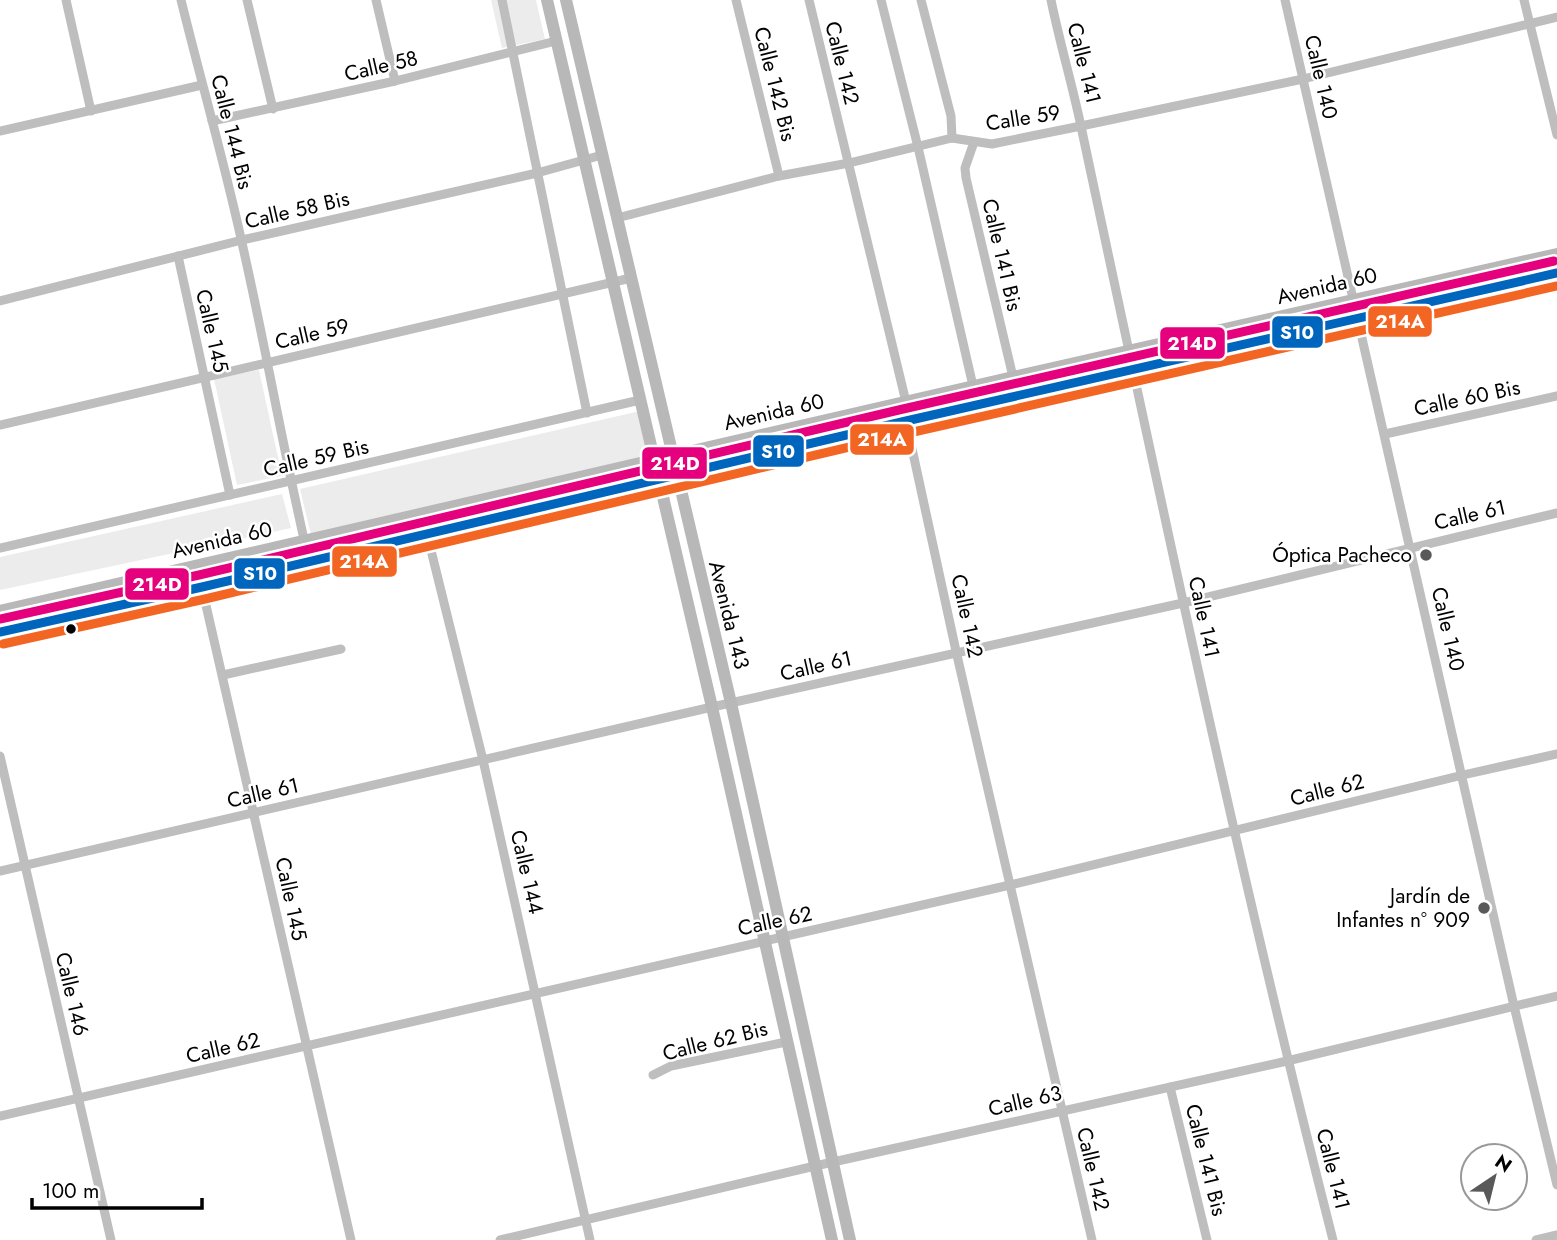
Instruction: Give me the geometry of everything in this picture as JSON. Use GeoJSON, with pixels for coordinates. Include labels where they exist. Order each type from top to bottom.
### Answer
{"type":"FeatureCollection","features":[{"type":"Feature","properties":{"kind":"main road","name":"Avenida 143"},"geometry":{"type":"LineString","coordinates":[[566,0],[731,703],[850,1240]]}},
{"type":"Feature","properties":{"kind":"main road","name":"Avenida 143"},"geometry":{"type":"LineString","coordinates":[[551,1],[556,41],[712,707],[832,1240]]}},
{"type":"Feature","properties":{"kind":"main road","name":"Avenida 60"},"geometry":{"type":"LineString","coordinates":[[0,611],[1557,254]]}},
{"type":"Feature","properties":{"kind":"main road","name":"Avenida 60"},"geometry":{"type":"LineString","coordinates":[[0,632],[906,421],[1557,274]]}},
{"type":"Feature","properties":{"kind":"street"},"geometry":{"type":"LineString","coordinates":[[66,0],[91,111]]}},
{"type":"Feature","properties":{"kind":"street","name":"Calle 144 Bis"},"geometry":{"type":"LineString","coordinates":[[181,0],[242,240],[290,482],[309,561]]}},
{"type":"Feature","properties":{"kind":"street"},"geometry":{"type":"LineString","coordinates":[[247,0],[273,109]]}},
{"type":"Feature","properties":{"kind":"street"},"geometry":{"type":"LineString","coordinates":[[376,0],[395,81]]}},
{"type":"Feature","properties":{"kind":"street"},"geometry":{"type":"LineString","coordinates":[[502,0],[587,413]]}},
{"type":"Feature","properties":{"kind":"street","name":"Calle 142 Bis"},"geometry":{"type":"LineString","coordinates":[[736,0],[779,176]]}},
{"type":"Feature","properties":{"kind":"street","name":"Calle 142"},"geometry":{"type":"LineString","coordinates":[[809,0],[906,402],[906,421],[957,652],[1092,1240]]}},
{"type":"Feature","properties":{"kind":"street"},"geometry":{"type":"LineString","coordinates":[[881,0],[973,386]]}},
{"type":"Feature","properties":{"kind":"street"},"geometry":{"type":"LineString","coordinates":[[921,0],[951,116],[952,138]]}},
{"type":"Feature","properties":{"kind":"street","name":"Calle 141"},"geometry":{"type":"LineString","coordinates":[[1051,0],[1081,126],[1132,372],[1234,831],[1287,1061],[1333,1240]]}},
{"type":"Feature","properties":{"kind":"street","name":"Calle 140"},"geometry":{"type":"LineString","coordinates":[[1285,0],[1557,1185]]}},
{"type":"Feature","properties":{"kind":"street"},"geometry":{"type":"LineString","coordinates":[[1524,0],[1557,135]]}},
{"type":"Feature","properties":{"kind":"street","name":"Calle 59"},"geometry":{"type":"LineString","coordinates":[[617,218],[779,176],[849,163],[952,138],[992,144],[1303,79],[1557,17]]}},
{"type":"Feature","properties":{"kind":"street","name":"Calle 58"},"geometry":{"type":"LineString","coordinates":[[212,121],[395,81],[556,41]]}},
{"type":"Feature","properties":{"kind":"street"},"geometry":{"type":"LineString","coordinates":[[0,131],[202,85]]}},
{"type":"Feature","properties":{"kind":"street","name":"Calle 141 Bis"},"geometry":{"type":"LineString","coordinates":[[974,142],[965,168],[966,178],[1013,377]]}},
{"type":"Feature","properties":{"kind":"street","name":"Calle 58 Bis"},"geometry":{"type":"LineString","coordinates":[[0,301],[242,240],[537,173],[602,155]]}},
{"type":"Feature","properties":{"kind":"street","name":"Calle 145"},"geometry":{"type":"LineString","coordinates":[[177,256],[230,495]]}},
{"type":"Feature","properties":{"kind":"street","name":"Calle 59"},"geometry":{"type":"LineString","coordinates":[[0,425],[563,296],[631,278]]}},
{"type":"Feature","properties":{"kind":"street","name":"Calle 60 Bis"},"geometry":{"type":"LineString","coordinates":[[1385,434],[1557,396]]}},
{"type":"Feature","properties":{"kind":"street","name":"Calle 59 Bis"},"geometry":{"type":"LineString","coordinates":[[0,548],[640,400]]}},
{"type":"Feature","properties":{"kind":"street","name":"Calle 61"},"geometry":{"type":"LineString","coordinates":[[0,871],[712,707],[1183,603],[1557,513]]}},
{"type":"Feature","properties":{"kind":"street","name":"Calle 144"},"geometry":{"type":"LineString","coordinates":[[422,514],[483,760],[590,1240]]}},
{"type":"Feature","properties":{"kind":"street","name":"Calle 145"},"geometry":{"type":"LineString","coordinates":[[197,566],[351,1240]]}},
{"type":"Feature","properties":{"kind":"street"},"geometry":{"type":"LineString","coordinates":[[223,675],[341,649]]}},
{"type":"Feature","properties":{"kind":"street","name":"Calle 62"},"geometry":{"type":"LineString","coordinates":[[0,1116],[1010,885],[1557,754]]}},
{"type":"Feature","properties":{"kind":"street","name":"Calle 146"},"geometry":{"type":"LineString","coordinates":[[0,756],[111,1240]]}},
{"type":"Feature","properties":{"kind":"street","name":"Calle 63"},"geometry":{"type":"LineString","coordinates":[[500,1240],[815,1166],[1287,1061],[1557,996]]}},
{"type":"Feature","properties":{"kind":"street","name":"Calle 62 Bis"},"geometry":{"type":"LineString","coordinates":[[653,1075],[671,1066],[786,1042]]}},
{"type":"Feature","properties":{"kind":"street","name":"Calle 141 Bis"},"geometry":{"type":"LineString","coordinates":[[1170,1087],[1208,1240]]}},
{"type":"Feature","properties":{"kind":"street"},"geometry":{"type":"LineString","coordinates":[[1536,1240],[1557,1235]]}},
{"type":"Feature","properties":{"kind":"shaded area"},"geometry":{"type":"Polygon","coordinates":[[[491,0],[536,0],[545,39],[502,48],[491,0]]]}},
{"type":"Feature","properties":{"kind":"shaded area"},"geometry":{"type":"Polygon","coordinates":[[[259,370],[282,476],[237,485],[214,379],[259,370]]]}},
{"type":"Feature","properties":{"kind":"shaded area"},"geometry":{"type":"Polygon","coordinates":[[[640,411],[651,461],[312,539],[300,489],[640,411]]]}},
{"type":"Feature","properties":{"kind":"shaded area"},"geometry":{"type":"Polygon","coordinates":[[[282,494],[291,528],[0,590],[0,557],[282,494]]]}},
{"type":"Feature","properties":{"kind":"transit line","name":"214D"},"geometry":{"type":"LineString","coordinates":[[0,619],[1554,261]]}},
{"type":"Feature","properties":{"kind":"transit line","name":"S10"},"geometry":{"type":"LineString","coordinates":[[0,632],[1557,273]]}},
{"type":"Feature","properties":{"kind":"transit line","name":"214A"},"geometry":{"type":"LineString","coordinates":[[3,644],[909,433],[1557,286]]}},
{"type":"Feature","properties":{"kind":"place","name":"Óptica Pacheco"},"geometry":{"type":"Point","coordinates":[1426,555]}},
{"type":"Feature","properties":{"kind":"place","name":"Jardín de Infantes n° 909"},"geometry":{"type":"Point","coordinates":[1484,908]}}]}
